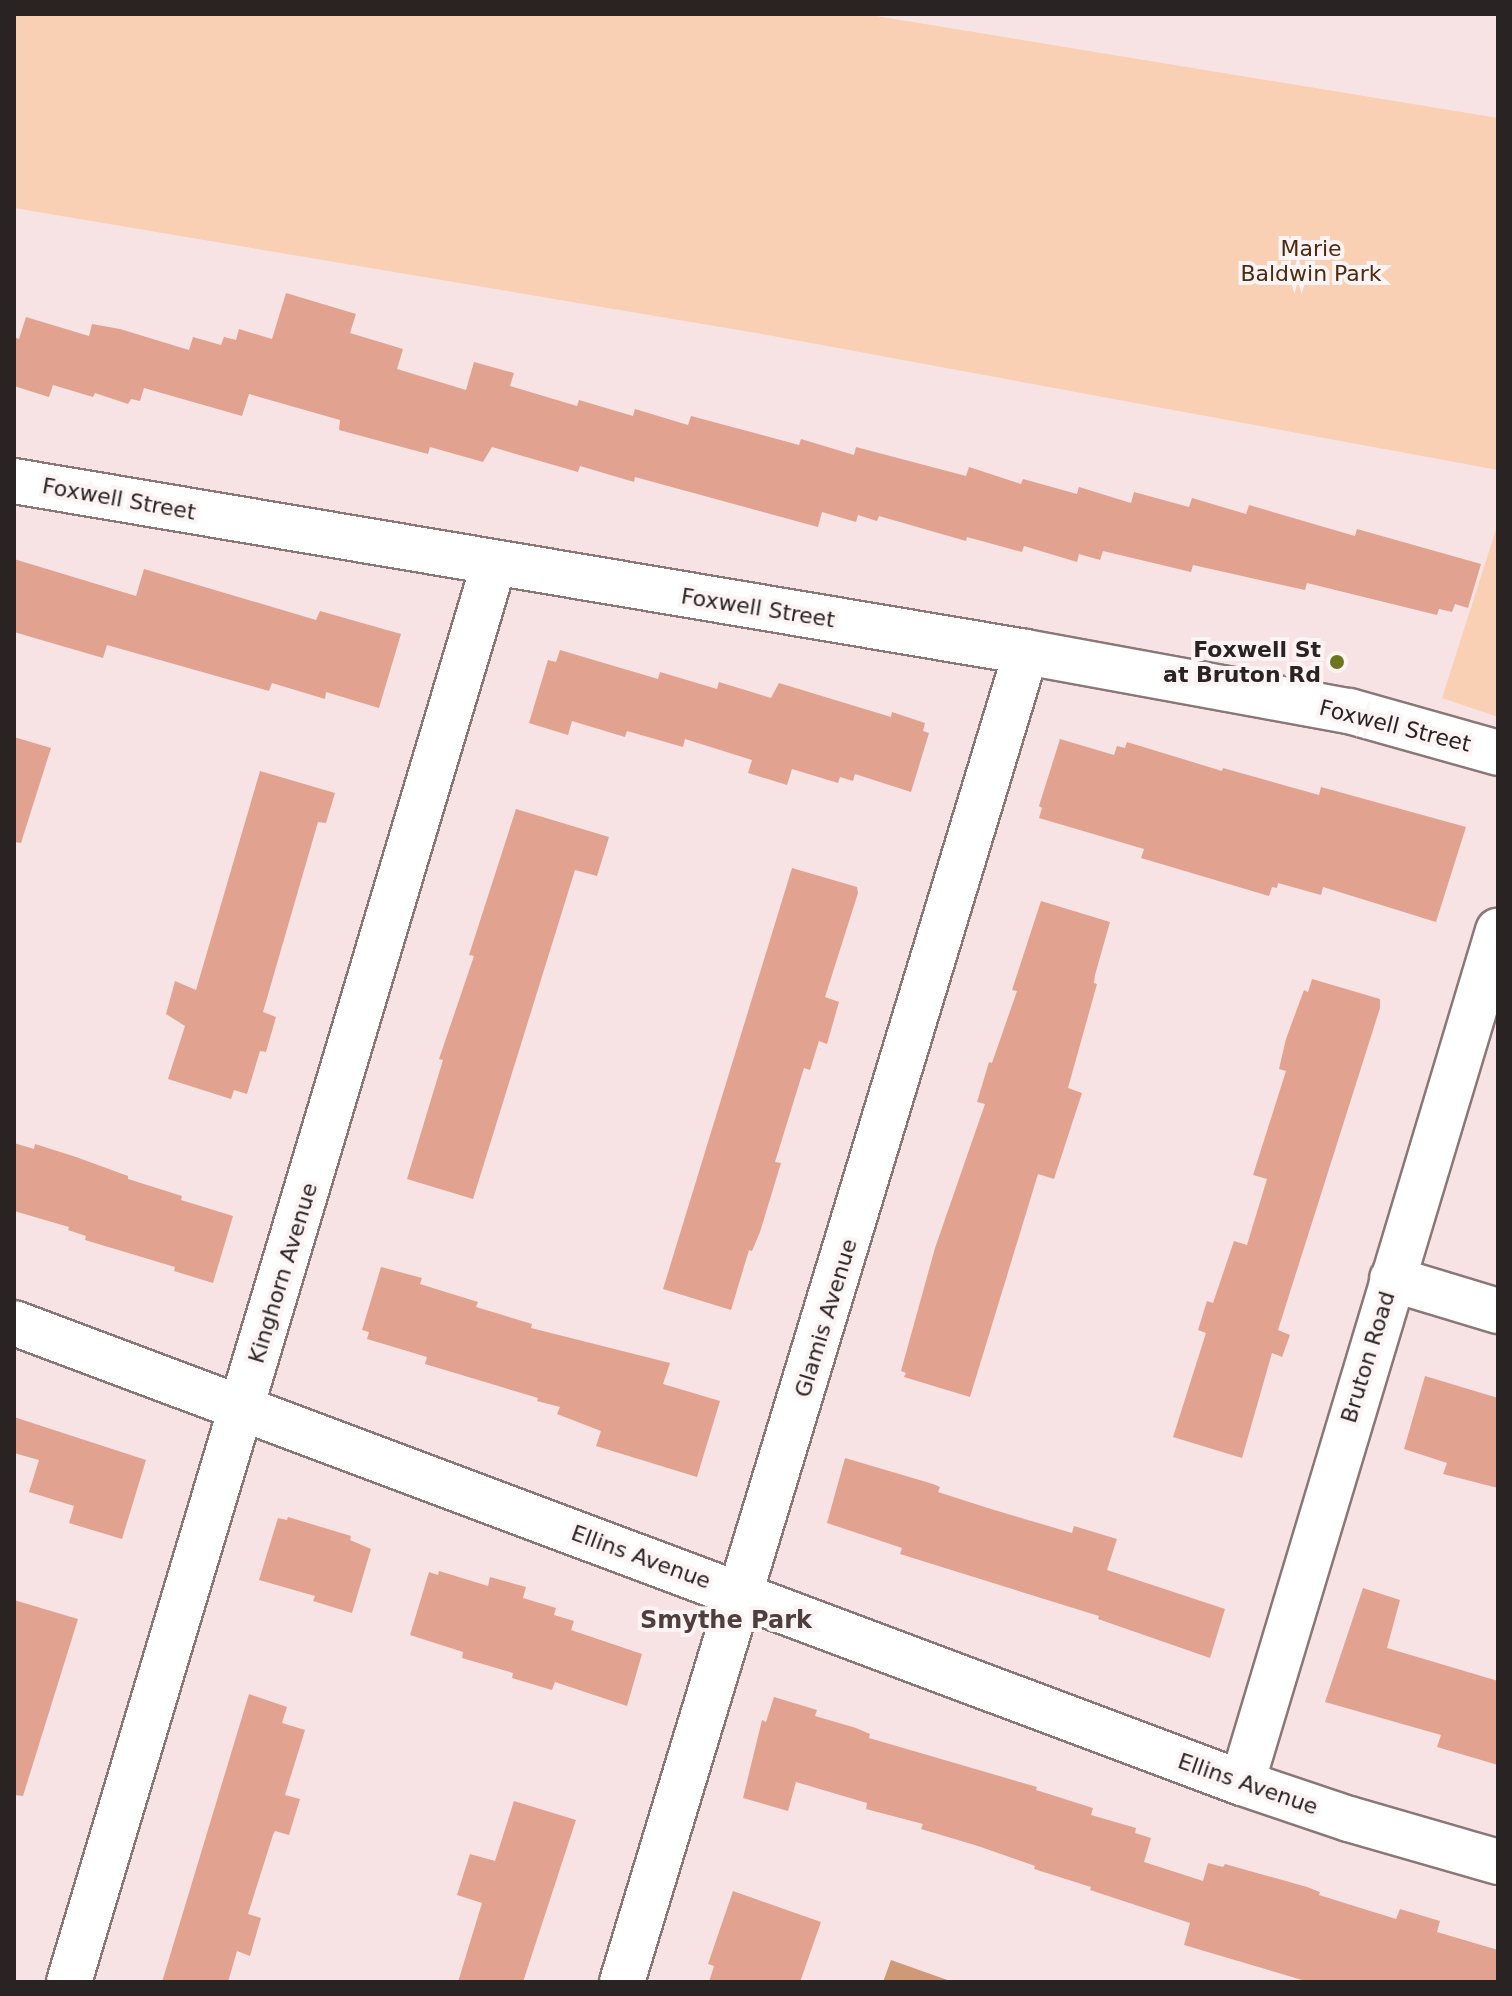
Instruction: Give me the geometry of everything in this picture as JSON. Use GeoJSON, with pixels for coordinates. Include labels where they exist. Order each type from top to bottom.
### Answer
{"type":"FeatureCollection","features":[{"type":"Feature","properties":{"kind":"street","name":"Foxwell Street"},"geometry":{"type":"LineString","coordinates":[[14,481],[1026,652],[1349,711],[1498,753]]}},
{"type":"Feature","properties":{"kind":"street","name":"Kinghorn Avenue"},"geometry":{"type":"LineString","coordinates":[[69,1982],[494,564]]}},
{"type":"Feature","properties":{"kind":"street","name":"Glamis Avenue"},"geometry":{"type":"LineString","coordinates":[[622,1982],[1026,652]]}},
{"type":"Feature","properties":{"kind":"street","name":"Bruton Road"},"geometry":{"type":"LineString","coordinates":[[1242,1783],[1498,931]]}},
{"type":"Feature","properties":{"kind":"street"},"geometry":{"type":"LineString","coordinates":[[1392,1279],[1498,1311]]}},
{"type":"Feature","properties":{"kind":"street","name":"Ellins Avenue"},"geometry":{"type":"LineString","coordinates":[[14,1323],[1242,1783],[1349,1819],[1498,1862]]}},
{"type":"Feature","properties":{"kind":"green space","name":"Marie Baldwin Park"},"geometry":{"type":"Polygon","coordinates":[[[14,14],[864,14],[1498,118],[1498,470],[756,333],[14,208],[14,14]]]}},
{"type":"Feature","properties":{"kind":"green space"},"geometry":{"type":"Polygon","coordinates":[[[1498,523],[1498,717],[1442,698],[1498,523]]]}},
{"type":"Feature","properties":{"kind":"shaded area"},"geometry":{"type":"Polygon","coordinates":[[[891,1960],[953,1982],[883,1982],[891,1960]]]}},
{"type":"Feature","properties":{"kind":"building"},"geometry":{"type":"Polygon","coordinates":[[[286,293],[356,314],[350,333],[403,349],[397,369],[466,390],[474,362],[514,373],[510,386],[577,406],[579,400],[633,416],[635,409],[688,425],[691,416],[799,445],[801,439],[854,455],[856,447],[966,476],[969,467],[1021,484],[1023,479],[1077,494],[1079,487],[1131,503],[1134,492],[1189,507],[1192,498],[1246,514],[1249,505],[1355,536],[1357,529],[1481,564],[1468,608],[1455,604],[1452,612],[1439,609],[1437,615],[1307,583],[1305,590],[1193,565],[1191,572],[1103,551],[1100,560],[1079,554],[1077,562],[1024,546],[1022,552],[967,537],[966,541],[879,516],[877,521],[858,515],[856,522],[822,512],[818,527],[635,477],[634,482],[580,466],[578,472],[492,447],[483,462],[430,447],[428,454],[339,430],[340,420],[249,394],[242,416],[144,388],[140,401],[131,399],[128,404],[95,393],[93,397],[53,385],[49,397],[14,386],[14,337],[19,339],[26,317],[89,336],[92,324],[120,329],[189,350],[193,337],[221,345],[224,337],[236,340],[239,329],[272,339],[286,293]]]}},
{"type":"Feature","properties":{"kind":"building"},"geometry":{"type":"Polygon","coordinates":[[[14,559],[136,596],[144,569],[316,620],[320,611],[401,634],[379,708],[326,692],[325,699],[272,683],[269,691],[107,645],[103,658],[14,632],[14,559]]]}},
{"type":"Feature","properties":{"kind":"building"},"geometry":{"type":"Polygon","coordinates":[[[560,650],[658,679],[660,672],[717,689],[719,682],[771,698],[779,683],[891,717],[892,712],[925,723],[923,731],[929,733],[911,792],[855,774],[853,781],[840,777],[838,783],[792,769],[787,785],[748,773],[752,760],[685,739],[683,747],[627,731],[625,737],[572,721],[568,735],[529,723],[548,660],[556,662],[560,650]]]}},
{"type":"Feature","properties":{"kind":"building"},"geometry":{"type":"Polygon","coordinates":[[[14,737],[51,748],[21,843],[14,842],[14,737]]]}},
{"type":"Feature","properties":{"kind":"building"},"geometry":{"type":"Polygon","coordinates":[[[1060,739],[1114,755],[1117,746],[1125,748],[1127,742],[1222,771],[1223,768],[1319,795],[1321,787],[1466,827],[1436,922],[1323,887],[1321,895],[1278,883],[1277,888],[1272,887],[1269,896],[1141,858],[1144,849],[1039,818],[1042,808],[1039,806],[1060,739]]]}},
{"type":"Feature","properties":{"kind":"building"},"geometry":{"type":"Polygon","coordinates":[[[260,771],[335,793],[326,823],[318,822],[263,1012],[276,1017],[266,1052],[260,1051],[247,1094],[234,1090],[231,1099],[168,1079],[185,1026],[166,1014],[175,981],[196,990],[260,771]]]}},
{"type":"Feature","properties":{"kind":"building"},"geometry":{"type":"Polygon","coordinates":[[[516,809],[609,837],[597,876],[575,870],[473,1199],[407,1179],[443,1060],[439,1059],[474,956],[469,955],[516,809]]]}},
{"type":"Feature","properties":{"kind":"building"},"geometry":{"type":"Polygon","coordinates":[[[792,868],[857,887],[858,893],[825,997],[839,1002],[827,1044],[819,1041],[810,1070],[804,1068],[775,1162],[781,1163],[731,1310],[663,1289],[792,868]]]}},
{"type":"Feature","properties":{"kind":"building"},"geometry":{"type":"Polygon","coordinates":[[[1041,901],[1110,922],[1095,975],[1094,983],[1097,984],[1068,1088],[1082,1093],[1054,1179],[1038,1174],[970,1397],[904,1377],[906,1373],[901,1371],[935,1248],[985,1104],[977,1102],[1017,991],[1012,990],[1041,901]]]}},
{"type":"Feature","properties":{"kind":"building"},"geometry":{"type":"Polygon","coordinates":[[[1312,979],[1380,999],[1380,1008],[1278,1330],[1290,1335],[1282,1357],[1272,1353],[1242,1458],[1173,1437],[1206,1333],[1198,1330],[1207,1301],[1213,1303],[1234,1241],[1247,1245],[1267,1179],[1253,1175],[1286,1071],[1279,1069],[1286,1039],[1304,990],[1308,992],[1312,979]]]}},
{"type":"Feature","properties":{"kind":"building"},"geometry":{"type":"Polygon","coordinates":[[[14,1143],[34,1149],[35,1144],[76,1157],[128,1176],[128,1179],[182,1196],[181,1200],[233,1216],[213,1283],[174,1271],[175,1267],[85,1240],[86,1236],[68,1230],[69,1227],[14,1211],[14,1143]]]}},
{"type":"Feature","properties":{"kind":"building"},"geometry":{"type":"Polygon","coordinates":[[[381,1267],[422,1278],[420,1284],[478,1302],[476,1307],[532,1324],[531,1328],[670,1363],[663,1384],[720,1401],[697,1477],[596,1446],[601,1431],[557,1414],[560,1407],[425,1364],[427,1357],[367,1339],[369,1332],[362,1330],[381,1267]]]}},
{"type":"Feature","properties":{"kind":"building"},"geometry":{"type":"Polygon","coordinates":[[[1425,1376],[1498,1398],[1498,1488],[1443,1474],[1447,1463],[1404,1449],[1425,1376]]]}},
{"type":"Feature","properties":{"kind":"building"},"geometry":{"type":"Polygon","coordinates":[[[14,1417],[146,1460],[122,1539],[69,1523],[74,1506],[29,1492],[39,1460],[14,1453],[14,1417]]]}},
{"type":"Feature","properties":{"kind":"building"},"geometry":{"type":"Polygon","coordinates":[[[845,1458],[933,1484],[940,1487],[938,1492],[991,1509],[1072,1533],[1074,1526],[1117,1539],[1107,1570],[1225,1609],[1210,1658],[1098,1619],[1099,1616],[900,1554],[902,1548],[827,1523],[845,1458]]]}},
{"type":"Feature","properties":{"kind":"building"},"geometry":{"type":"Polygon","coordinates":[[[288,1517],[351,1536],[350,1540],[371,1549],[352,1613],[313,1601],[315,1596],[259,1580],[278,1518],[287,1520],[288,1517]]]}},
{"type":"Feature","properties":{"kind":"building"},"geometry":{"type":"Polygon","coordinates":[[[439,1571],[488,1586],[490,1577],[526,1587],[523,1598],[556,1608],[554,1615],[574,1621],[571,1630],[642,1654],[627,1706],[555,1682],[552,1690],[512,1678],[513,1673],[462,1658],[463,1652],[410,1635],[429,1572],[438,1575],[439,1571]]]}},
{"type":"Feature","properties":{"kind":"building"},"geometry":{"type":"Polygon","coordinates":[[[1363,1588],[1400,1600],[1387,1648],[1498,1681],[1498,1765],[1437,1747],[1441,1735],[1325,1702],[1363,1588]]]}},
{"type":"Feature","properties":{"kind":"building"},"geometry":{"type":"Polygon","coordinates":[[[14,1600],[78,1619],[23,1796],[14,1795],[14,1600]]]}},
{"type":"Feature","properties":{"kind":"building"},"geometry":{"type":"Polygon","coordinates":[[[249,1694],[287,1707],[282,1723],[305,1730],[285,1795],[300,1799],[289,1835],[275,1831],[273,1835],[248,1914],[261,1918],[250,1956],[237,1951],[228,1982],[162,1982],[249,1694]]]}},
{"type":"Feature","properties":{"kind":"building"},"geometry":{"type":"Polygon","coordinates":[[[774,1697],[817,1710],[815,1716],[856,1728],[870,1734],[869,1738],[1037,1787],[1036,1790],[1093,1808],[1091,1815],[1136,1828],[1135,1833],[1151,1838],[1144,1862],[1203,1881],[1208,1863],[1223,1867],[1225,1864],[1307,1887],[1320,1892],[1319,1895],[1396,1919],[1400,1909],[1440,1921],[1437,1932],[1498,1950],[1498,1982],[1309,1982],[1184,1945],[1190,1923],[1090,1890],[1091,1887],[1034,1869],[1035,1866],[978,1846],[921,1829],[923,1824],[866,1809],[867,1803],[796,1782],[788,1811],[743,1798],[762,1720],[766,1722],[774,1697]]]}},
{"type":"Feature","properties":{"kind":"building"},"geometry":{"type":"Polygon","coordinates":[[[514,1801],[576,1820],[523,1982],[458,1982],[482,1903],[457,1895],[470,1854],[495,1861],[514,1801]]]}},
{"type":"Feature","properties":{"kind":"building"},"geometry":{"type":"Polygon","coordinates":[[[733,1891],[821,1922],[800,1982],[709,1982],[714,1966],[708,1964],[733,1891]]]}},
{"type":"Feature","properties":{"kind":"place","name":"Foxwell St at Bruton Rd"},"geometry":{"type":"Point","coordinates":[1337,662]}},
{"type":"Feature","properties":{"kind":"district","name":"Smythe Park"},"geometry":{"type":"Point","coordinates":[726,1621]}}]}
